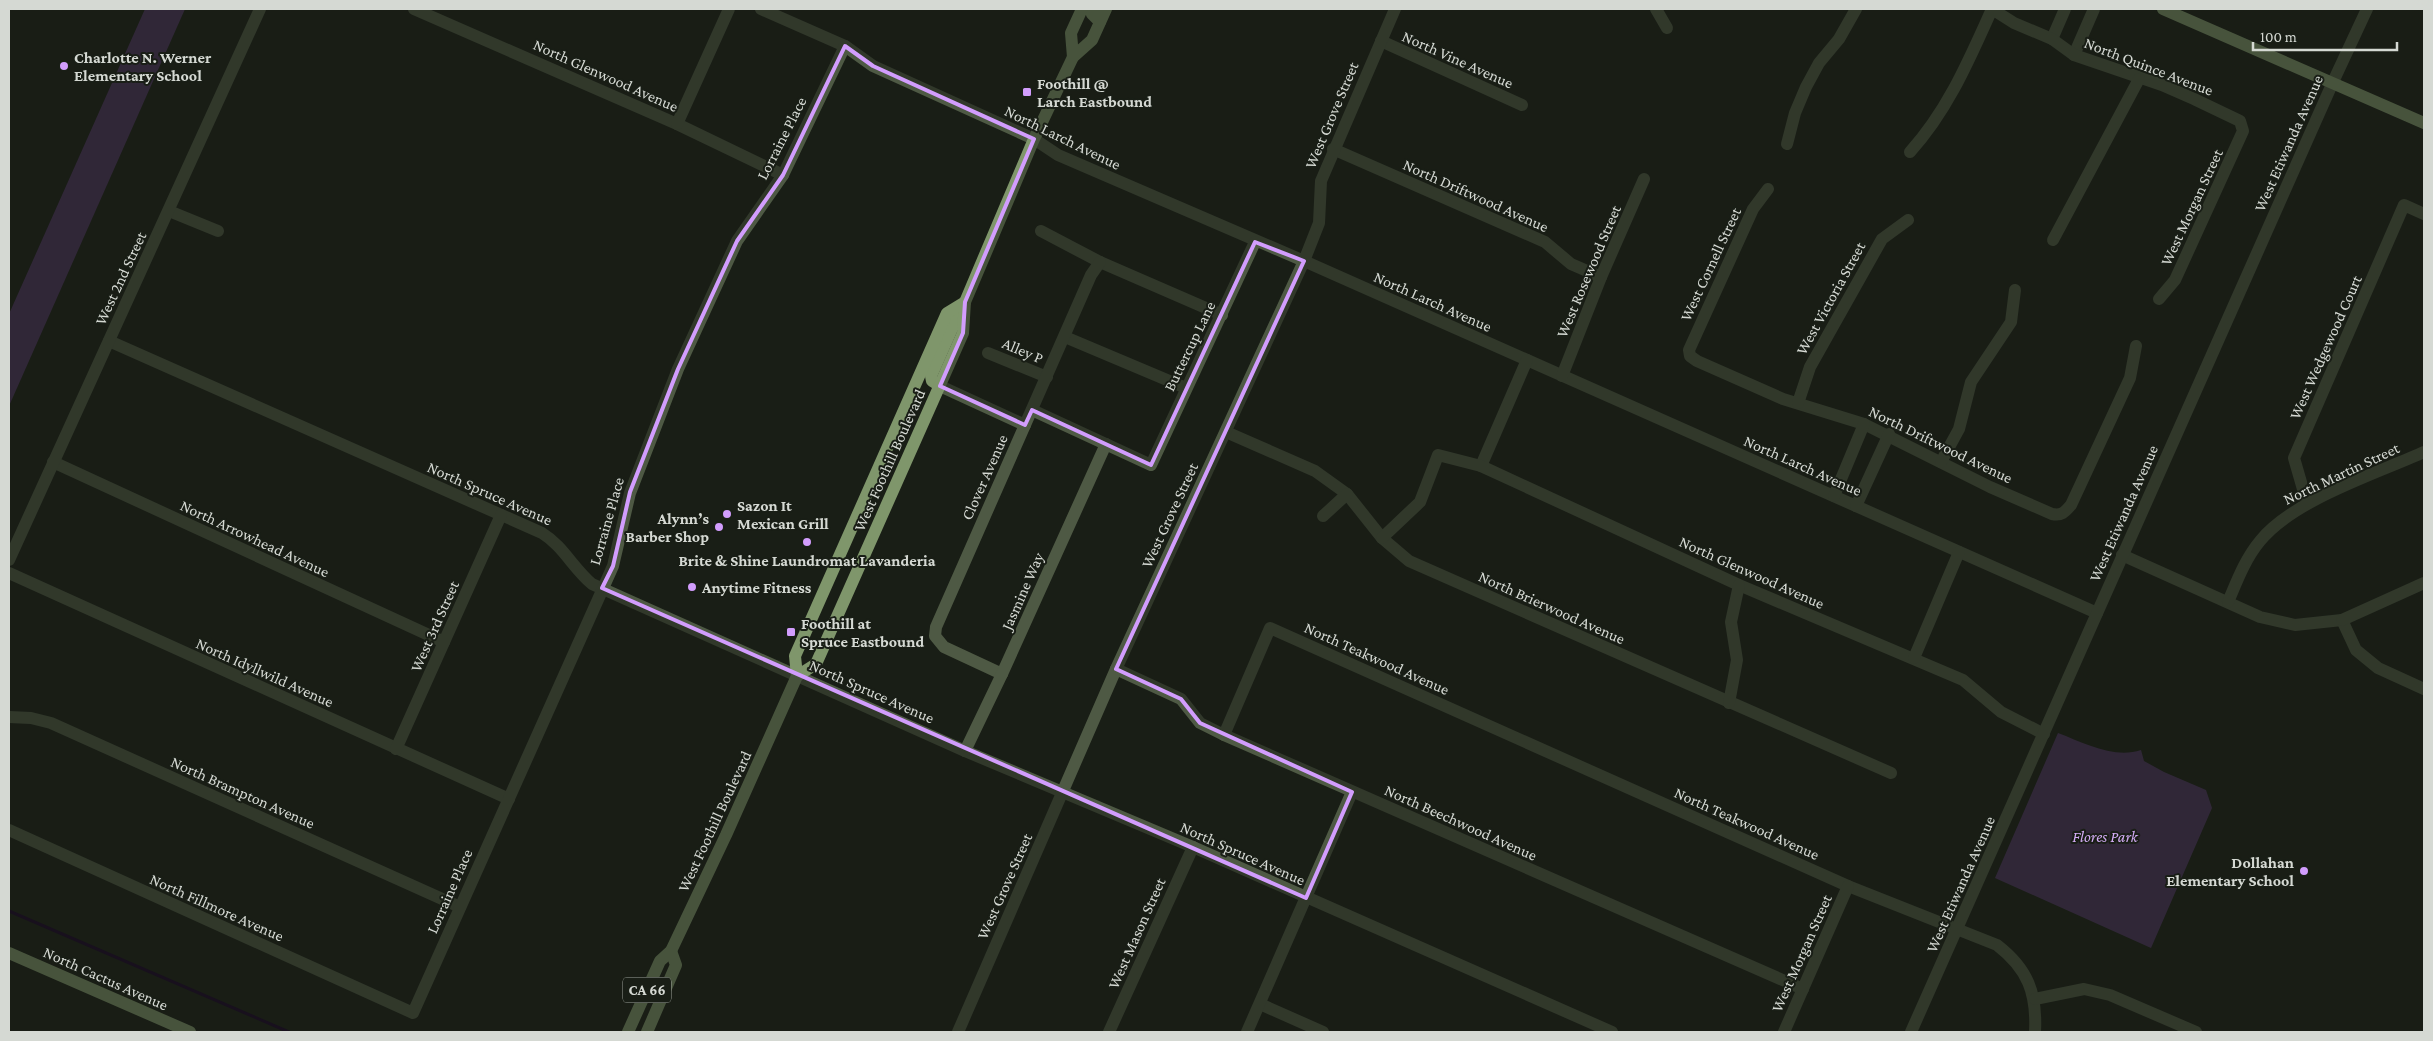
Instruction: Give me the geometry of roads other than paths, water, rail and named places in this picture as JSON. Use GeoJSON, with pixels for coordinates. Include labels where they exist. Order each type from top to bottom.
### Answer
{"type":"FeatureCollection","features":[{"type":"Feature","properties":{"kind":"main road","name":"West Foothill Boulevard"},"geometry":{"type":"LineString","coordinates":[[1073,57],[1071,34],[1082,9]]}},
{"type":"Feature","properties":{"kind":"main road"},"geometry":{"type":"LineString","coordinates":[[1094,9],[1092,14],[1100,22]]}},
{"type":"Feature","properties":{"kind":"main road","name":"West Foothill Boulevard"},"geometry":{"type":"LineString","coordinates":[[797,676],[816,664],[963,333],[965,302],[1034,139],[1073,57],[1092,40],[1106,9]]}},
{"type":"Feature","properties":{"kind":"main road"},"geometry":{"type":"LineString","coordinates":[[2164,9],[2424,122]]}},
{"type":"Feature","properties":{"kind":"main road","name":"West Foothill Boulevard"},"geometry":{"type":"LineString","coordinates":[[628,1032],[660,961],[671,952],[797,676],[795,656],[947,313],[965,302]]}},
{"type":"Feature","properties":{"kind":"main road","name":"North Cactus Avenue"},"geometry":{"type":"LineString","coordinates":[[9,952],[190,1032]]}},
{"type":"Feature","properties":{"kind":"main road","name":"West Foothill Boulevard"},"geometry":{"type":"LineString","coordinates":[[647,1032],[676,965],[671,952]]}},
{"type":"Feature","properties":{"kind":"street","name":"West 2nd Street"},"geometry":{"type":"LineString","coordinates":[[9,560],[260,9]]}},
{"type":"Feature","properties":{"kind":"street","name":"North Glenwood Avenue"},"geometry":{"type":"LineString","coordinates":[[414,9],[677,124],[783,175]]}},
{"type":"Feature","properties":{"kind":"street"},"geometry":{"type":"LineString","coordinates":[[677,124],[729,9]]}},
{"type":"Feature","properties":{"kind":"street","name":"North Larch Avenue"},"geometry":{"type":"LineString","coordinates":[[760,9],[845,46],[873,66],[1034,139],[1058,155],[1255,242],[1304,261],[2097,613]]}},
{"type":"Feature","properties":{"kind":"street","name":"West Grove Street"},"geometry":{"type":"LineString","coordinates":[[958,1032],[1116,670],[1304,261],[1319,223],[1321,181],[1333,149],[1395,9]]}},
{"type":"Feature","properties":{"kind":"street"},"geometry":{"type":"LineString","coordinates":[[1656,9],[1667,28]]}},
{"type":"Feature","properties":{"kind":"street"},"geometry":{"type":"LineString","coordinates":[[1787,144],[1795,113],[1806,87],[1819,63],[1839,39],[1856,9]]}},
{"type":"Feature","properties":{"kind":"street"},"geometry":{"type":"LineString","coordinates":[[1910,152],[1928,132],[1960,79],[1992,9]]}},
{"type":"Feature","properties":{"kind":"street","name":"North Quince Avenue"},"geometry":{"type":"LineString","coordinates":[[1992,9],[2014,23],[2052,39],[2074,55],[2194,98],[2242,124]]}},
{"type":"Feature","properties":{"kind":"street"},"geometry":{"type":"LineString","coordinates":[[2052,39],[2065,9]]}},
{"type":"Feature","properties":{"kind":"street"},"geometry":{"type":"LineString","coordinates":[[2074,55],[2094,9]]}},
{"type":"Feature","properties":{"kind":"street","name":"West Etiwanda Avenue"},"geometry":{"type":"LineString","coordinates":[[1911,1032],[2367,9]]}},
{"type":"Feature","properties":{"kind":"street","name":"North Vine Avenue"},"geometry":{"type":"LineString","coordinates":[[1381,41],[1522,105]]}},
{"type":"Feature","properties":{"kind":"street","name":"Lorraine Place"},"geometry":{"type":"LineString","coordinates":[[413,1013],[613,566],[630,493],[678,369],[737,241],[783,175],[845,46]]}},
{"type":"Feature","properties":{"kind":"street"},"geometry":{"type":"LineString","coordinates":[[2053,240],[2139,79]]}},
{"type":"Feature","properties":{"kind":"street","name":"West Morgan Street"},"geometry":{"type":"LineString","coordinates":[[2159,299],[2175,280],[2243,131],[2242,124]]}},
{"type":"Feature","properties":{"kind":"street","name":"North Driftwood Avenue"},"geometry":{"type":"LineString","coordinates":[[1333,149],[1544,242],[1571,264],[1601,277]]}},
{"type":"Feature","properties":{"kind":"street","name":"West Rosewood Street"},"geometry":{"type":"LineString","coordinates":[[1562,376],[1601,277],[1644,180]]}},
{"type":"Feature","properties":{"kind":"street","name":"West Cornell Street"},"geometry":{"type":"LineString","coordinates":[[1690,356],[1690,350],[1753,209],[1768,189]]}},
{"type":"Feature","properties":{"kind":"street","name":"West Wedgewood Court"},"geometry":{"type":"LineString","coordinates":[[2307,504],[2294,458],[2404,205],[2424,214]]}},
{"type":"Feature","properties":{"kind":"street"},"geometry":{"type":"LineString","coordinates":[[169,211],[218,231]]}},
{"type":"Feature","properties":{"kind":"street","name":"West Victoria Street"},"geometry":{"type":"LineString","coordinates":[[1798,403],[1810,367],[1882,239],[1908,220]]}},
{"type":"Feature","properties":{"kind":"street"},"geometry":{"type":"LineString","coordinates":[[1041,231],[1100,262],[1222,315]]}},
{"type":"Feature","properties":{"kind":"street","name":"Buttercup Lane"},"geometry":{"type":"LineString","coordinates":[[1106,444],[1150,465],[1255,242]]}},
{"type":"Feature","properties":{"kind":"street","name":"Clover Avenue"},"geometry":{"type":"LineString","coordinates":[[1002,674],[944,647],[934,636],[936,627],[1046,377],[1092,275],[1100,262]]}},
{"type":"Feature","properties":{"kind":"street"},"geometry":{"type":"LineString","coordinates":[[1941,462],[1959,429],[1971,382],[2011,322],[2015,290]]}},
{"type":"Feature","properties":{"kind":"street"},"geometry":{"type":"LineString","coordinates":[[1065,337],[1186,388]]}},
{"type":"Feature","properties":{"kind":"street","name":"North Spruce Avenue"},"geometry":{"type":"LineString","coordinates":[[109,341],[501,515],[553,540],[584,577],[602,588],[1062,794],[1193,847],[1612,1032]]}},
{"type":"Feature","properties":{"kind":"street","name":"North Driftwood Avenue"},"geometry":{"type":"LineString","coordinates":[[1690,356],[1696,361],[1798,403],[1889,434],[1990,487],[2052,514],[2059,515],[2065,512],[2071,505],[2130,378],[2136,346]]}},
{"type":"Feature","properties":{"kind":"street","name":"Alley P"},"geometry":{"type":"LineString","coordinates":[[988,353],[1046,377]]}},
{"type":"Feature","properties":{"kind":"street"},"geometry":{"type":"LineString","coordinates":[[1481,466],[1527,360]]}},
{"type":"Feature","properties":{"kind":"street"},"geometry":{"type":"LineString","coordinates":[[940,386],[1025,425]]}},
{"type":"Feature","properties":{"kind":"street"},"geometry":{"type":"LineString","coordinates":[[1032,410],[1106,444]]}},
{"type":"Feature","properties":{"kind":"street"},"geometry":{"type":"LineString","coordinates":[[1834,496],[1864,424]]}},
{"type":"Feature","properties":{"kind":"street","name":"North Brierwood Avenue"},"geometry":{"type":"LineString","coordinates":[[1226,432],[1315,471],[1347,494],[1382,538],[1409,561],[1891,773]]}},
{"type":"Feature","properties":{"kind":"street"},"geometry":{"type":"LineString","coordinates":[[1856,506],[1889,434]]}},
{"type":"Feature","properties":{"kind":"street","name":"Jasmine Way"},"geometry":{"type":"LineString","coordinates":[[965,751],[1106,444]]}},
{"type":"Feature","properties":{"kind":"street","name":"North Martin Street"},"geometry":{"type":"LineString","coordinates":[[2228,602],[2243,567],[2259,541],[2281,519],[2307,504],[2424,452]]}},
{"type":"Feature","properties":{"kind":"street","name":"North Glenwood Avenue"},"geometry":{"type":"LineString","coordinates":[[1382,538],[1420,502],[1438,456],[1481,466],[1739,586],[1963,680],[2000,712],[2044,734]]}},
{"type":"Feature","properties":{"kind":"street","name":"North Arrowhead Avenue"},"geometry":{"type":"LineString","coordinates":[[53,462],[444,642]]}},
{"type":"Feature","properties":{"kind":"street"},"geometry":{"type":"LineString","coordinates":[[1323,516],[1347,494]]}},
{"type":"Feature","properties":{"kind":"street","name":"West 3rd Street"},"geometry":{"type":"LineString","coordinates":[[396,749],[501,515]]}},
{"type":"Feature","properties":{"kind":"street"},"geometry":{"type":"LineString","coordinates":[[1914,658],[1958,552]]}},
{"type":"Feature","properties":{"kind":"street"},"geometry":{"type":"LineString","coordinates":[[2122,555],[2260,617],[2295,625],[2342,620],[2424,583]]}},
{"type":"Feature","properties":{"kind":"street","name":"North Idyllwild Avenue"},"geometry":{"type":"LineString","coordinates":[[9,573],[509,800]]}},
{"type":"Feature","properties":{"kind":"street"},"geometry":{"type":"LineString","coordinates":[[1729,703],[1736,660],[1731,622],[1739,586]]}},
{"type":"Feature","properties":{"kind":"street"},"geometry":{"type":"LineString","coordinates":[[2342,620],[2356,650],[2378,668],[2424,689]]}},
{"type":"Feature","properties":{"kind":"street","name":"North Teakwood Avenue"},"geometry":{"type":"LineString","coordinates":[[1224,735],[1270,628],[1848,886],[1997,945],[2014,958],[2029,982],[2034,999],[2035,1032]]}},
{"type":"Feature","properties":{"kind":"street","name":"North Beechwood Avenue"},"geometry":{"type":"LineString","coordinates":[[1116,670],[1181,698],[1200,723],[1224,735],[1803,989]]}},
{"type":"Feature","properties":{"kind":"street","name":"North Brampton Avenue"},"geometry":{"type":"LineString","coordinates":[[9,717],[31,718],[51,723],[460,907]]}},
{"type":"Feature","properties":{"kind":"street"},"geometry":{"type":"LineString","coordinates":[[1247,1032],[1352,792]]}},
{"type":"Feature","properties":{"kind":"street","name":"North Fillmore Avenue"},"geometry":{"type":"LineString","coordinates":[[9,830],[413,1013]]}},
{"type":"Feature","properties":{"kind":"street","name":"West Mason Street"},"geometry":{"type":"LineString","coordinates":[[1109,1032],[1193,847]]}},
{"type":"Feature","properties":{"kind":"street","name":"West Morgan Street"},"geometry":{"type":"LineString","coordinates":[[1784,1032],[1848,886]]}},
{"type":"Feature","properties":{"kind":"street"},"geometry":{"type":"LineString","coordinates":[[2034,999],[2084,989],[2110,995],[2169,1027],[2196,1032]]}},
{"type":"Feature","properties":{"kind":"street"},"geometry":{"type":"LineString","coordinates":[[1260,1004],[1323,1032]]}},
{"type":"Feature","properties":{"kind":"waterway"},"geometry":{"type":"LineString","coordinates":[[9,911],[289,1032]]}},
{"type":"Feature","properties":{"kind":"place","name":"Charlotte N. Werner Elementary School"},"geometry":{"type":"Point","coordinates":[64,66]}},
{"type":"Feature","properties":{"kind":"place","name":"Foothill @ Larch Eastbound"},"geometry":{"type":"Point","coordinates":[1027,92]}},
{"type":"Feature","properties":{"kind":"place","name":"Sazon It Mexican Grill"},"geometry":{"type":"Point","coordinates":[727,514]}},
{"type":"Feature","properties":{"kind":"place","name":"Alynn’s Barber Shop"},"geometry":{"type":"Point","coordinates":[719,527]}},
{"type":"Feature","properties":{"kind":"place","name":"Brite & Shine Laundromat Lavanderia"},"geometry":{"type":"Point","coordinates":[807,542]}},
{"type":"Feature","properties":{"kind":"place","name":"Anytime Fitness"},"geometry":{"type":"Point","coordinates":[692,587]}},
{"type":"Feature","properties":{"kind":"place","name":"Foothill at Spruce Eastbound"},"geometry":{"type":"Point","coordinates":[791,632]}},
{"type":"Feature","properties":{"kind":"place","name":"Dollahan Elementary School"},"geometry":{"type":"Point","coordinates":[2304,871]}},
{"type":"Feature","properties":{"kind":"park label","name":"Flores Park"},"geometry":{"type":"Point","coordinates":[2105,836]}}]}
